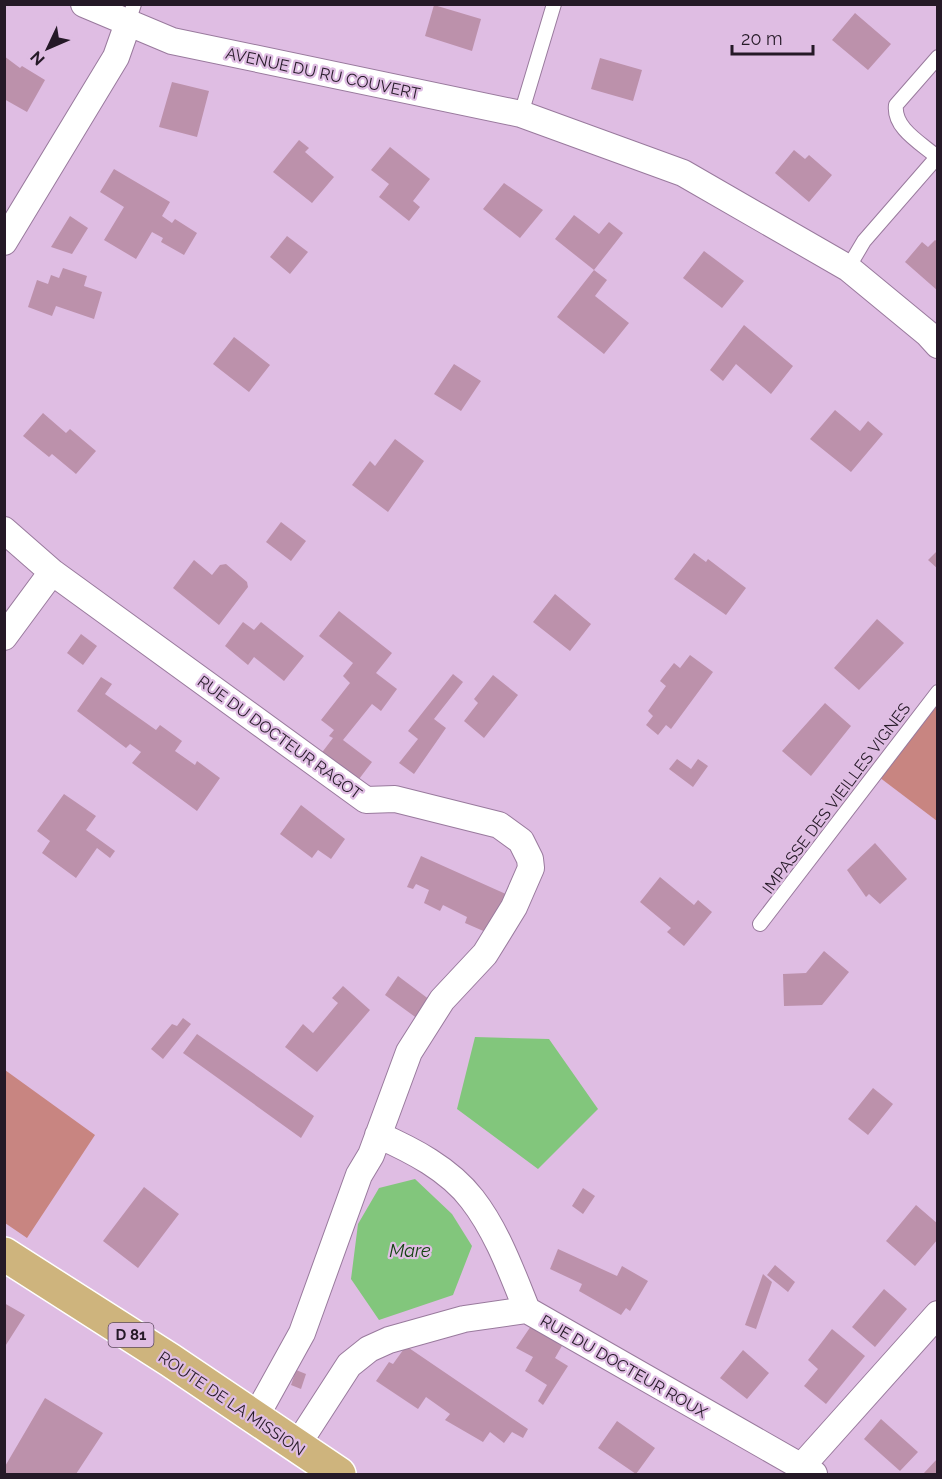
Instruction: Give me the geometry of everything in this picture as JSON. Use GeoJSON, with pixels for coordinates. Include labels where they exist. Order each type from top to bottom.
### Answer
{"type":"FeatureCollection","features":[{"type":"Feature","properties":{"kind":"main road","name":"ROUTE DE LA MISSION"},"geometry":{"type":"LineString","coordinates":[[4,1254],[339,1474]]}},
{"type":"Feature","properties":{"kind":"street","name":"AVENUE DU RU COUVERT"},"geometry":{"type":"LineString","coordinates":[[84,4],[131,14],[172,41],[520,114],[683,173],[848,268],[928,334],[938,345]]}},
{"type":"Feature","properties":{"kind":"street"},"geometry":{"type":"LineString","coordinates":[[4,242],[116,57],[131,14]]}},
{"type":"Feature","properties":{"kind":"street","name":"RUE DU DOCTEUR RAGOT"},"geometry":{"type":"LineString","coordinates":[[4,530],[52,572],[366,800],[395,799],[471,820],[500,825],[521,841],[530,859],[531,868],[514,907],[485,954],[442,1000],[409,1053],[371,1155],[359,1175],[302,1334],[255,1418]]}},
{"type":"Feature","properties":{"kind":"street"},"geometry":{"type":"LineString","coordinates":[[4,638],[52,572]]}},
{"type":"Feature","properties":{"kind":"street"},"geometry":{"type":"LineString","coordinates":[[378,1135],[408,1148],[441,1170],[472,1199],[507,1263],[527,1310]]}},
{"type":"Feature","properties":{"kind":"street","name":"RUE DU DOCTEUR ROUX"},"geometry":{"type":"LineString","coordinates":[[296,1447],[349,1365],[369,1348],[389,1340],[464,1319],[527,1310],[808,1471]]}},
{"type":"Feature","properties":{"kind":"street"},"geometry":{"type":"LineString","coordinates":[[808,1471],[938,1314]]}},
{"type":"Feature","properties":{"kind":"lane"},"geometry":{"type":"LineString","coordinates":[[520,114],[554,4]]}},
{"type":"Feature","properties":{"kind":"lane"},"geometry":{"type":"LineString","coordinates":[[848,268],[864,241],[937,157],[899,124],[895,114],[896,105],[938,57]]}},
{"type":"Feature","properties":{"kind":"lane","name":"IMPASSE DES VIEILLES VIGNES"},"geometry":{"type":"LineString","coordinates":[[760,924],[938,692]]}},
{"type":"Feature","properties":{"kind":"shaded area"},"geometry":{"type":"Polygon","coordinates":[[[937,692],[937,821],[875,774],[937,692]]]}},
{"type":"Feature","properties":{"kind":"shaded area"},"geometry":{"type":"Polygon","coordinates":[[[5,1070],[95,1135],[27,1238],[5,1223],[5,1070]]]}},
{"type":"Feature","properties":{"kind":"water"},"geometry":{"type":"Polygon","coordinates":[[[475,1037],[549,1039],[598,1109],[538,1169],[457,1109],[475,1037]]]}},
{"type":"Feature","properties":{"kind":"water","name":"Mare"},"geometry":{"type":"Polygon","coordinates":[[[415,1179],[452,1214],[472,1246],[453,1295],[379,1320],[351,1279],[358,1224],[379,1188],[415,1179]]]}},
{"type":"Feature","properties":{"kind":"building"},"geometry":{"type":"Polygon","coordinates":[[[434,5],[481,19],[472,51],[425,36],[434,5]]]}},
{"type":"Feature","properties":{"kind":"building"},"geometry":{"type":"Polygon","coordinates":[[[855,13],[891,44],[868,70],[832,40],[855,13]]]}},
{"type":"Feature","properties":{"kind":"building"},"geometry":{"type":"Polygon","coordinates":[[[4,56],[20,68],[22,66],[45,80],[27,112],[4,99],[4,56]]]}},
{"type":"Feature","properties":{"kind":"building"},"geometry":{"type":"Polygon","coordinates":[[[600,58],[642,70],[633,101],[591,89],[600,58]]]}},
{"type":"Feature","properties":{"kind":"building"},"geometry":{"type":"Polygon","coordinates":[[[172,82],[209,91],[197,137],[159,127],[172,82]]]}},
{"type":"Feature","properties":{"kind":"building"},"geometry":{"type":"Polygon","coordinates":[[[299,140],[309,148],[305,152],[334,177],[312,203],[273,172],[299,140]]]}},
{"type":"Feature","properties":{"kind":"building"},"geometry":{"type":"Polygon","coordinates":[[[390,147],[430,179],[413,201],[420,207],[409,221],[379,197],[389,184],[371,170],[390,147]]]}},
{"type":"Feature","properties":{"kind":"building"},"geometry":{"type":"Polygon","coordinates":[[[794,150],[805,159],[809,155],[832,175],[809,202],[775,173],[794,150]]]}},
{"type":"Feature","properties":{"kind":"building"},"geometry":{"type":"Polygon","coordinates":[[[114,169],[170,202],[162,216],[172,223],[175,219],[197,233],[184,255],[161,242],[163,238],[152,232],[136,259],[104,240],[124,207],[100,192],[114,169]]]}},
{"type":"Feature","properties":{"kind":"building"},"geometry":{"type":"Polygon","coordinates":[[[504,183],[543,210],[520,238],[483,209],[504,183]]]}},
{"type":"Feature","properties":{"kind":"building"},"geometry":{"type":"Polygon","coordinates":[[[574,215],[599,234],[609,222],[623,233],[594,270],[555,239],[574,215]]]}},
{"type":"Feature","properties":{"kind":"building"},"geometry":{"type":"Polygon","coordinates":[[[70,216],[88,228],[72,254],[51,247],[70,216]]]}},
{"type":"Feature","properties":{"kind":"building"},"geometry":{"type":"Polygon","coordinates":[[[287,236],[308,252],[290,274],[270,257],[287,236]]]}},
{"type":"Feature","properties":{"kind":"building"},"geometry":{"type":"Polygon","coordinates":[[[935,240],[938,242],[938,291],[905,262],[922,242],[928,247],[935,240]]]}},
{"type":"Feature","properties":{"kind":"building"},"geometry":{"type":"Polygon","coordinates":[[[704,251],[744,281],[722,308],[683,278],[704,251]]]}},
{"type":"Feature","properties":{"kind":"building"},"geometry":{"type":"Polygon","coordinates":[[[63,268],[87,276],[84,286],[102,292],[94,319],[56,306],[52,316],[28,307],[37,280],[48,284],[51,275],[59,278],[63,268]]]}},
{"type":"Feature","properties":{"kind":"building"},"geometry":{"type":"Polygon","coordinates":[[[594,270],[607,280],[595,296],[629,323],[604,354],[557,317],[594,270]]]}},
{"type":"Feature","properties":{"kind":"building"},"geometry":{"type":"Polygon","coordinates":[[[744,325],[793,366],[771,394],[736,364],[723,381],[710,370],[744,325]]]}},
{"type":"Feature","properties":{"kind":"building"},"geometry":{"type":"Polygon","coordinates":[[[234,337],[270,365],[249,392],[213,364],[234,337]]]}},
{"type":"Feature","properties":{"kind":"building"},"geometry":{"type":"Polygon","coordinates":[[[454,364],[481,381],[461,411],[434,394],[454,364]]]}},
{"type":"Feature","properties":{"kind":"building"},"geometry":{"type":"Polygon","coordinates":[[[835,410],[860,431],[868,421],[883,434],[851,472],[810,439],[835,410]]]}},
{"type":"Feature","properties":{"kind":"building"},"geometry":{"type":"Polygon","coordinates":[[[43,413],[66,433],[70,429],[96,451],[76,474],[52,454],[49,457],[23,436],[43,413]]]}},
{"type":"Feature","properties":{"kind":"building"},"geometry":{"type":"Polygon","coordinates":[[[395,439],[424,461],[388,512],[352,485],[370,461],[375,466],[395,439]]]}},
{"type":"Feature","properties":{"kind":"building"},"geometry":{"type":"Polygon","coordinates":[[[281,522],[306,541],[291,561],[266,542],[281,522]]]}},
{"type":"Feature","properties":{"kind":"building"},"geometry":{"type":"Polygon","coordinates":[[[938,550],[938,569],[928,560],[938,550]]]}},
{"type":"Feature","properties":{"kind":"building"},"geometry":{"type":"Polygon","coordinates":[[[694,553],[706,562],[708,559],[746,588],[726,615],[674,579],[694,553]]]}},
{"type":"Feature","properties":{"kind":"building"},"geometry":{"type":"Polygon","coordinates":[[[194,560],[212,575],[220,565],[226,564],[247,582],[248,587],[219,625],[173,588],[194,560]]]}},
{"type":"Feature","properties":{"kind":"building"},"geometry":{"type":"Polygon","coordinates":[[[555,594],[591,624],[570,651],[533,622],[555,594]]]}},
{"type":"Feature","properties":{"kind":"building"},"geometry":{"type":"Polygon","coordinates":[[[339,611],[392,653],[376,673],[397,689],[381,711],[372,704],[343,740],[372,762],[356,783],[320,755],[333,738],[329,736],[334,730],[321,720],[350,683],[343,676],[353,663],[319,636],[339,611]]]}},
{"type":"Feature","properties":{"kind":"building"},"geometry":{"type":"Polygon","coordinates":[[[877,619],[904,643],[859,690],[834,668],[877,619]]]}},
{"type":"Feature","properties":{"kind":"building"},"geometry":{"type":"Polygon","coordinates":[[[243,622],[254,630],[261,622],[304,656],[284,681],[254,657],[248,665],[225,646],[243,622]]]}},
{"type":"Feature","properties":{"kind":"building"},"geometry":{"type":"Polygon","coordinates":[[[81,634],[97,646],[83,665],[67,653],[81,634]]]}},
{"type":"Feature","properties":{"kind":"building"},"geometry":{"type":"Polygon","coordinates":[[[690,655],[713,672],[671,729],[666,725],[658,735],[646,725],[653,716],[648,711],[666,686],[660,681],[674,663],[680,668],[690,655]]]}},
{"type":"Feature","properties":{"kind":"building"},"geometry":{"type":"Polygon","coordinates":[[[453,674],[463,682],[434,719],[446,728],[414,774],[399,763],[418,739],[408,731],[453,674]]]}},
{"type":"Feature","properties":{"kind":"building"},"geometry":{"type":"Polygon","coordinates":[[[493,675],[518,695],[484,738],[464,721],[478,703],[474,699],[493,675]]]}},
{"type":"Feature","properties":{"kind":"building"},"geometry":{"type":"Polygon","coordinates":[[[101,677],[112,684],[105,694],[156,730],[160,725],[182,741],[175,751],[195,765],[197,761],[220,778],[197,811],[132,763],[141,752],[130,744],[126,748],[77,711],[101,677]]]}},
{"type":"Feature","properties":{"kind":"building"},"geometry":{"type":"Polygon","coordinates":[[[825,703],[851,726],[811,776],[782,751],[825,703]]]}},
{"type":"Feature","properties":{"kind":"building"},"geometry":{"type":"Polygon","coordinates":[[[677,759],[691,769],[698,759],[708,766],[693,787],[669,769],[677,759]]]}},
{"type":"Feature","properties":{"kind":"building"},"geometry":{"type":"Polygon","coordinates":[[[64,794],[96,816],[86,830],[115,851],[110,858],[97,848],[76,878],[42,853],[50,841],[37,831],[64,794]]]}},
{"type":"Feature","properties":{"kind":"building"},"geometry":{"type":"Polygon","coordinates":[[[301,805],[345,839],[331,859],[318,850],[312,858],[280,834],[301,805]]]}},
{"type":"Feature","properties":{"kind":"building"},"geometry":{"type":"Polygon","coordinates":[[[875,843],[907,879],[880,904],[869,894],[866,897],[847,870],[875,843]]]}},
{"type":"Feature","properties":{"kind":"building"},"geometry":{"type":"Polygon","coordinates":[[[421,856],[508,895],[488,933],[465,923],[467,917],[443,905],[440,911],[424,903],[429,890],[416,884],[413,889],[407,887],[421,856]]]}},
{"type":"Feature","properties":{"kind":"building"},"geometry":{"type":"Polygon","coordinates":[[[660,877],[694,905],[698,900],[712,912],[684,946],[667,932],[671,928],[640,902],[660,877]]]}},
{"type":"Feature","properties":{"kind":"building"},"geometry":{"type":"Polygon","coordinates":[[[824,951],[849,972],[822,1005],[784,1006],[783,974],[806,973],[824,951]]]}},
{"type":"Feature","properties":{"kind":"building"},"geometry":{"type":"Polygon","coordinates":[[[398,976],[430,1000],[418,1019],[385,995],[398,976]]]}},
{"type":"Feature","properties":{"kind":"building"},"geometry":{"type":"Polygon","coordinates":[[[343,986],[370,1010],[317,1072],[285,1047],[303,1024],[313,1033],[338,1003],[332,998],[343,986]]]}},
{"type":"Feature","properties":{"kind":"building"},"geometry":{"type":"Polygon","coordinates":[[[183,1018],[191,1024],[163,1059],[151,1049],[172,1024],[177,1026],[183,1018]]]}},
{"type":"Feature","properties":{"kind":"building"},"geometry":{"type":"Polygon","coordinates":[[[197,1034],[314,1116],[301,1138],[183,1053],[197,1034]]]}},
{"type":"Feature","properties":{"kind":"building"},"geometry":{"type":"Polygon","coordinates":[[[873,1088],[893,1104],[868,1135],[848,1119],[873,1088]]]}},
{"type":"Feature","properties":{"kind":"building"},"geometry":{"type":"Polygon","coordinates":[[[144,1187],[179,1214],[138,1268],[103,1241],[144,1187]]]}},
{"type":"Feature","properties":{"kind":"building"},"geometry":{"type":"Polygon","coordinates":[[[583,1188],[595,1196],[583,1214],[572,1206],[583,1188]]]}},
{"type":"Feature","properties":{"kind":"building"},"geometry":{"type":"Polygon","coordinates":[[[916,1205],[938,1224],[938,1239],[915,1266],[886,1241],[916,1205]]]}},
{"type":"Feature","properties":{"kind":"building"},"geometry":{"type":"Polygon","coordinates":[[[558,1249],[617,1276],[622,1266],[648,1281],[630,1311],[626,1308],[621,1315],[579,1291],[582,1284],[550,1269],[558,1249]]]}},
{"type":"Feature","properties":{"kind":"building"},"geometry":{"type":"Polygon","coordinates":[[[775,1265],[795,1282],[788,1292],[767,1275],[775,1265]]]}},
{"type":"Feature","properties":{"kind":"building"},"geometry":{"type":"Polygon","coordinates":[[[763,1274],[772,1282],[756,1329],[745,1325],[763,1274]]]}},
{"type":"Feature","properties":{"kind":"building"},"geometry":{"type":"Polygon","coordinates":[[[884,1289],[907,1309],[875,1347],[852,1327],[884,1289]]]}},
{"type":"Feature","properties":{"kind":"building"},"geometry":{"type":"Polygon","coordinates":[[[4,1303],[25,1315],[4,1348],[4,1303]]]}},
{"type":"Feature","properties":{"kind":"building"},"geometry":{"type":"Polygon","coordinates":[[[531,1326],[563,1344],[555,1358],[568,1366],[543,1405],[538,1401],[547,1385],[525,1371],[533,1357],[516,1348],[531,1326]]]}},
{"type":"Feature","properties":{"kind":"building"},"geometry":{"type":"Polygon","coordinates":[[[832,1329],[865,1356],[826,1404],[804,1386],[818,1369],[808,1360],[832,1329]]]}},
{"type":"Feature","properties":{"kind":"building"},"geometry":{"type":"Polygon","coordinates":[[[406,1346],[528,1429],[523,1438],[512,1432],[504,1443],[490,1432],[483,1442],[445,1420],[450,1414],[426,1397],[418,1409],[376,1381],[389,1362],[393,1364],[406,1346]]]}},
{"type":"Feature","properties":{"kind":"building"},"geometry":{"type":"Polygon","coordinates":[[[743,1350],[769,1373],[747,1399],[720,1378],[743,1350]]]}},
{"type":"Feature","properties":{"kind":"building"},"geometry":{"type":"Polygon","coordinates":[[[296,1370],[306,1374],[301,1389],[291,1385],[296,1370]]]}},
{"type":"Feature","properties":{"kind":"building"},"geometry":{"type":"Polygon","coordinates":[[[45,1398],[103,1433],[76,1474],[4,1474],[4,1468],[45,1398]]]}},
{"type":"Feature","properties":{"kind":"building"},"geometry":{"type":"Polygon","coordinates":[[[881,1419],[918,1452],[900,1471],[864,1439],[881,1419]]]}},
{"type":"Feature","properties":{"kind":"building"},"geometry":{"type":"Polygon","coordinates":[[[617,1421],[655,1448],[636,1474],[598,1448],[617,1421]]]}},
{"type":"Feature","properties":{"kind":"building"},"geometry":{"type":"Polygon","coordinates":[[[938,1458],[938,1474],[923,1474],[938,1458]]]}}]}
